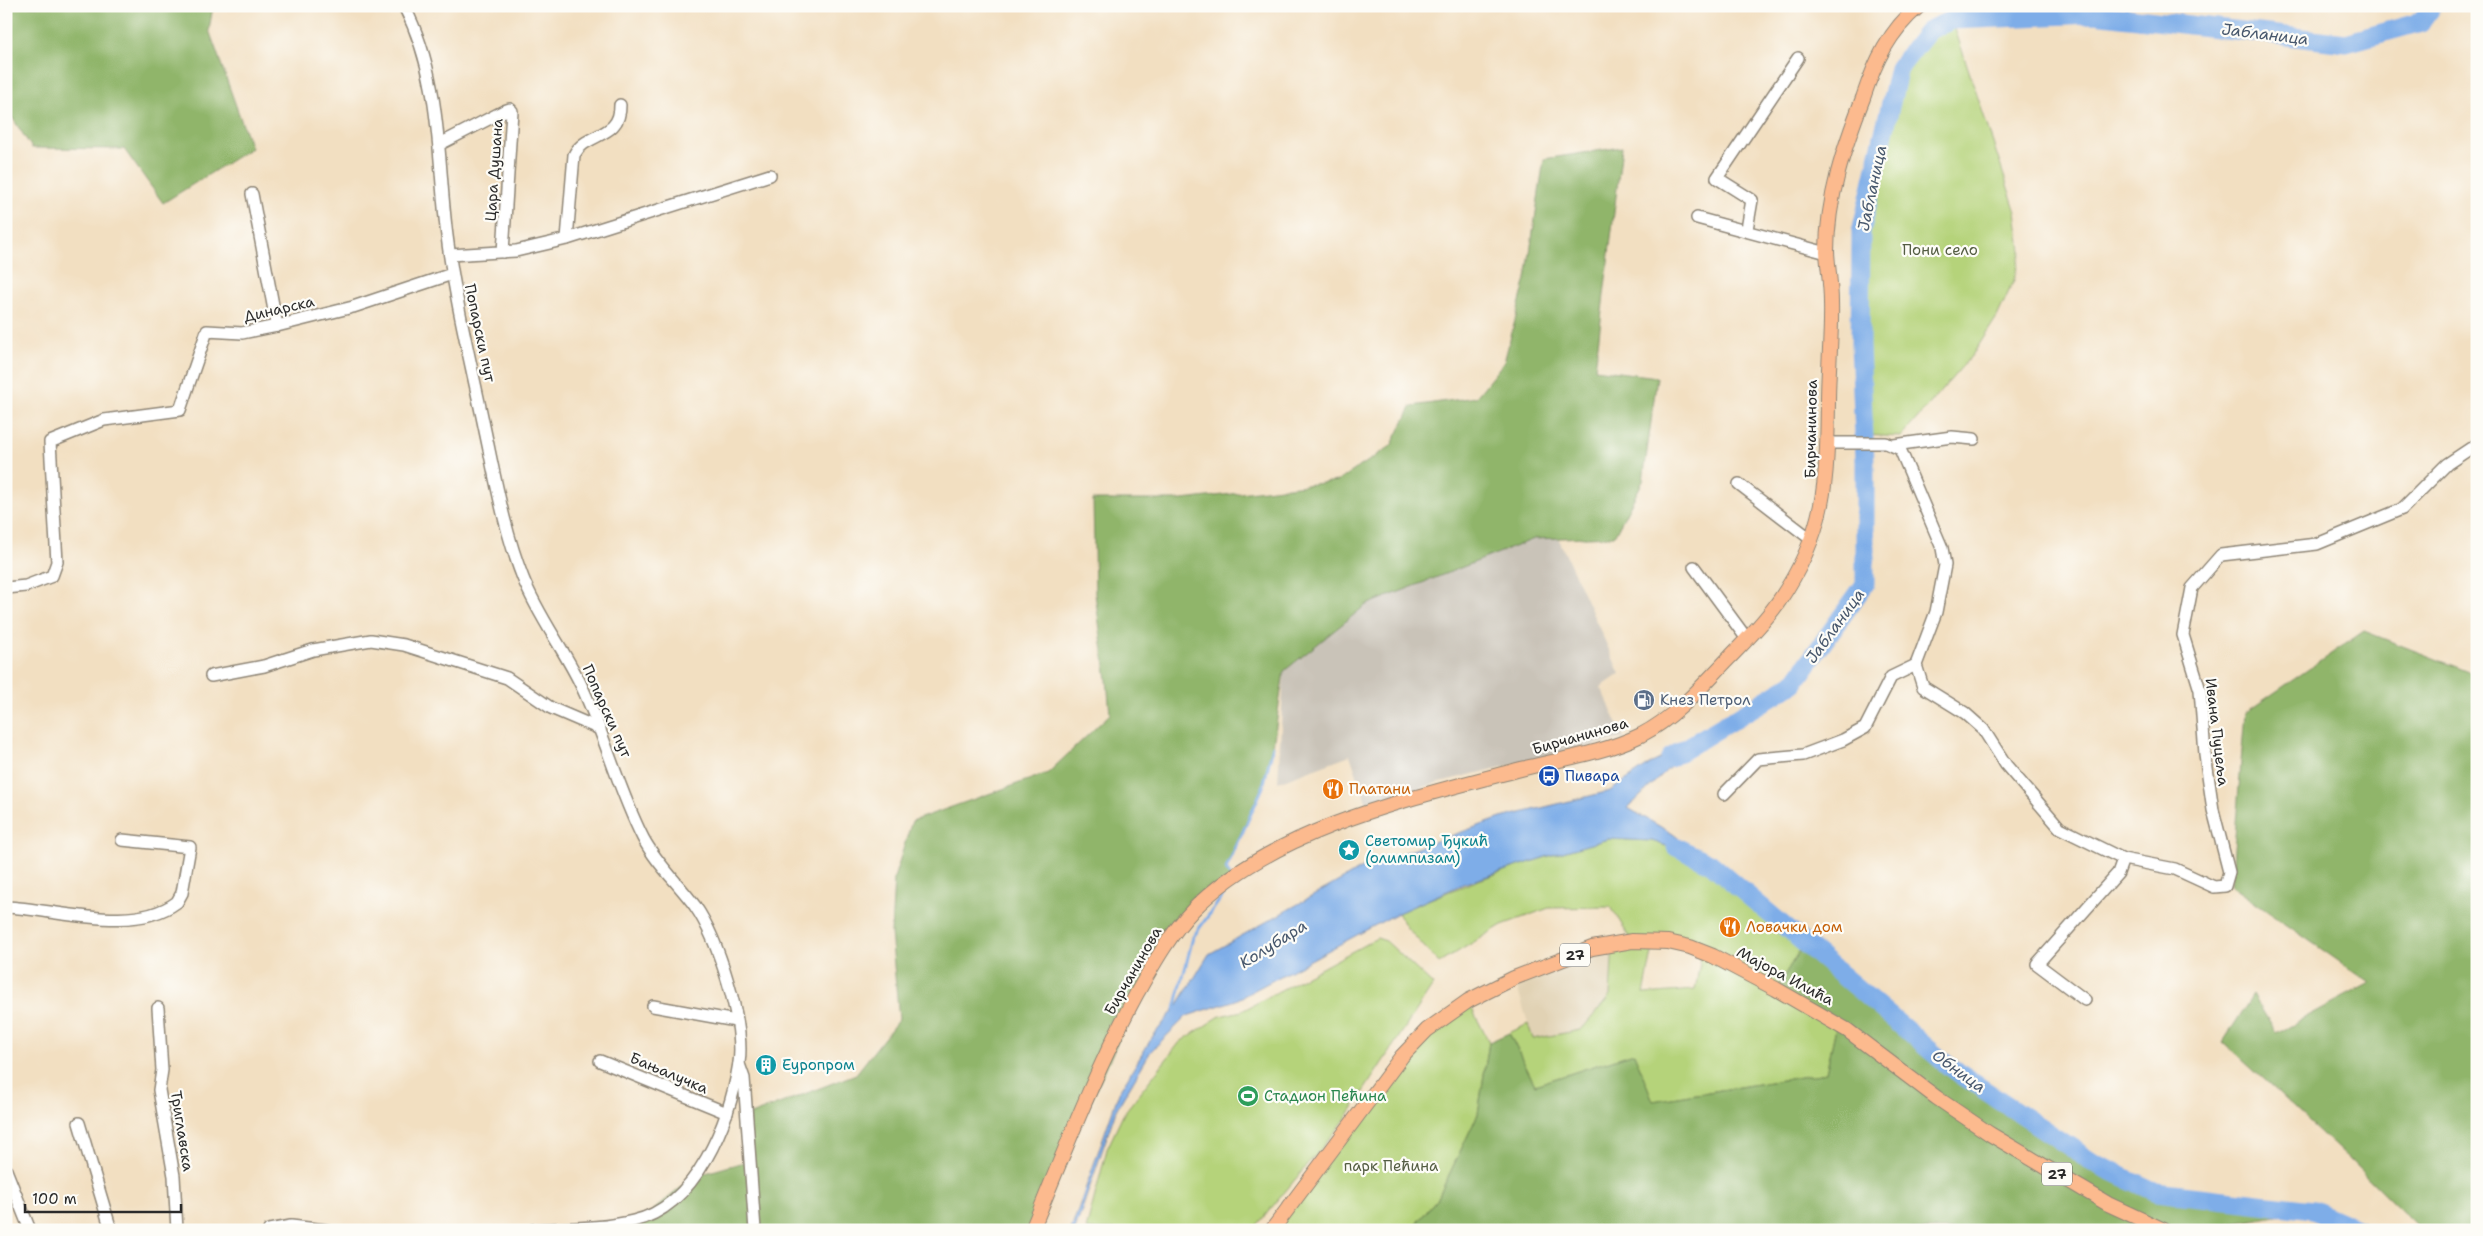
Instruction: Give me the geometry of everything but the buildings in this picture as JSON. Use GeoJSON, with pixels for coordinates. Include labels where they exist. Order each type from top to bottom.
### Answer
{"type":"FeatureCollection","features":[{"type":"Feature","properties":{"kind":"main road","name":"Бирчанинова"},"geometry":{"type":"LineString","coordinates":[[1032,1230],[1124,1018],[1168,940],[1190,913],[1215,890],[1246,868],[1286,846],[1350,819],[1502,774],[1612,747],[1638,736],[1662,722],[1681,707],[1747,639],[1779,601],[1799,570],[1812,540],[1825,490],[1831,304],[1827,253],[1833,192],[1857,112],[1887,41],[1917,7]]}},
{"type":"Feature","properties":{"kind":"main road","name":"Мајора Илића"},"geometry":{"type":"LineString","coordinates":[[1272,1230],[1402,1056],[1427,1030],[1468,1001],[1514,978],[1592,948],[1632,941],[1668,942],[1690,947],[1713,956],[1776,989],[1842,1026],[1990,1134],[2115,1208],[2164,1230]]}},
{"type":"Feature","properties":{"kind":"street","name":"Попарски пут"},"geometry":{"type":"LineString","coordinates":[[404,6],[419,38],[427,63],[435,103],[440,144],[452,274],[496,480],[518,563],[528,592],[581,685],[646,842],[693,904],[708,930],[726,978],[736,1021],[738,1064],[726,1113],[711,1149],[695,1176],[673,1200],[654,1214],[618,1224],[534,1230]]}},
{"type":"Feature","properties":{"kind":"street"},"geometry":{"type":"LineString","coordinates":[[1747,229],[1752,200],[1717,178],[1798,58]]}},
{"type":"Feature","properties":{"kind":"street"},"geometry":{"type":"LineString","coordinates":[[567,239],[574,155],[576,150],[613,126],[619,119],[620,105]]}},
{"type":"Feature","properties":{"kind":"street","name":"Цара Душана"},"geometry":{"type":"LineString","coordinates":[[440,144],[504,110],[510,109],[512,111],[503,252]]}},
{"type":"Feature","properties":{"kind":"street"},"geometry":{"type":"LineString","coordinates":[[450,255],[503,252],[567,239],[770,175]]}},
{"type":"Feature","properties":{"kind":"street"},"geometry":{"type":"LineString","coordinates":[[252,194],[277,326]]}},
{"type":"Feature","properties":{"kind":"street"},"geometry":{"type":"LineString","coordinates":[[1697,218],[1747,229],[1827,253]]}},
{"type":"Feature","properties":{"kind":"street","name":"Динарска"},"geometry":{"type":"LineString","coordinates":[[6,588],[26,586],[52,576],[57,562],[50,442],[104,420],[180,410],[207,331],[242,333],[277,326],[358,306],[452,274]]}},
{"type":"Feature","properties":{"kind":"street"},"geometry":{"type":"LineString","coordinates":[[1828,443],[1890,444],[1952,437],[1974,439]]}},
{"type":"Feature","properties":{"kind":"street"},"geometry":{"type":"LineString","coordinates":[[1724,794],[1758,759],[1803,755],[1843,740],[1865,728],[1891,677],[1916,665],[1936,612],[1945,565],[1942,548],[1903,454],[1890,444]]}},
{"type":"Feature","properties":{"kind":"street","name":"Ивана Пуцеља"},"geometry":{"type":"LineString","coordinates":[[1916,665],[1923,687],[1965,713],[1983,729],[2006,764],[2060,828],[2123,859],[2175,869],[2214,887],[2225,886],[2228,872],[2213,810],[2205,754],[2200,690],[2182,635],[2192,588],[2221,555],[2317,544],[2402,509],[2447,464],[2477,444]]}},
{"type":"Feature","properties":{"kind":"street"},"geometry":{"type":"LineString","coordinates":[[1739,484],[1812,540]]}},
{"type":"Feature","properties":{"kind":"street"},"geometry":{"type":"LineString","coordinates":[[1694,567],[1747,639]]}},
{"type":"Feature","properties":{"kind":"street"},"geometry":{"type":"LineString","coordinates":[[211,676],[264,666],[313,650],[371,640],[404,645],[507,678],[551,708],[600,729]]}},
{"type":"Feature","properties":{"kind":"street"},"geometry":{"type":"LineString","coordinates":[[6,907],[102,918],[127,918],[152,913],[174,905],[180,898],[190,847],[122,840]]}},
{"type":"Feature","properties":{"kind":"street"},"geometry":{"type":"LineString","coordinates":[[2085,1000],[2037,964],[2118,873],[2123,859]]}},
{"type":"Feature","properties":{"kind":"street"},"geometry":{"type":"LineString","coordinates":[[653,1006],[736,1021]]}},
{"type":"Feature","properties":{"kind":"street","name":"Триглавска"},"geometry":{"type":"LineString","coordinates":[[158,1008],[162,1070],[159,1090],[173,1167],[176,1230]]}},
{"type":"Feature","properties":{"kind":"street","name":"Бањалучка"},"geometry":{"type":"LineString","coordinates":[[600,1061],[726,1113]]}},
{"type":"Feature","properties":{"kind":"street"},"geometry":{"type":"LineString","coordinates":[[738,1064],[744,1078],[755,1230]]}},
{"type":"Feature","properties":{"kind":"street"},"geometry":{"type":"LineString","coordinates":[[79,1123],[111,1230]]}},
{"type":"Feature","properties":{"kind":"street"},"geometry":{"type":"LineString","coordinates":[[6,1170],[30,1230]]}},
{"type":"Feature","properties":{"kind":"street"},"geometry":{"type":"LineString","coordinates":[[269,1230],[291,1226],[324,1230]]}},
{"type":"Feature","properties":{"kind":"shaded area"},"geometry":{"type":"Polygon","coordinates":[[[1556,533],[1620,674],[1601,687],[1624,738],[1436,783],[1368,807],[1350,755],[1278,782],[1284,671],[1366,605],[1534,539],[1556,533]]]}},
{"type":"Feature","properties":{"kind":"shaded area"},"geometry":{"type":"Polygon","coordinates":[[[1613,943],[1610,996],[1581,1030],[1533,1039],[1514,978],[1613,943]]]}},
{"type":"Feature","properties":{"kind":"green space"},"geometry":{"type":"Polygon","coordinates":[[[6,6],[213,6],[209,30],[251,148],[163,203],[124,149],[32,148],[6,108],[6,6]]]}},
{"type":"Feature","properties":{"kind":"green space","name":"Пони село"},"geometry":{"type":"Polygon","coordinates":[[[1952,20],[2016,212],[2021,251],[2014,280],[1997,317],[1973,354],[1901,437],[1864,435],[1860,345],[1861,232],[1899,68],[1929,30],[1952,20]]]}},
{"type":"Feature","properties":{"kind":"green space"},"geometry":{"type":"Polygon","coordinates":[[[1622,147],[1595,369],[1657,377],[1643,481],[1614,536],[1534,539],[1366,605],[1284,671],[1273,746],[1263,787],[1226,869],[1231,877],[1156,958],[1032,1230],[629,1230],[618,1224],[644,1218],[695,1176],[751,1160],[748,1116],[856,1074],[899,1019],[891,933],[894,878],[912,821],[1048,773],[1110,714],[1095,594],[1093,500],[1183,500],[1338,481],[1391,446],[1412,406],[1476,397],[1504,362],[1526,279],[1544,159],[1622,147]]]}},
{"type":"Feature","properties":{"kind":"green space"},"geometry":{"type":"Polygon","coordinates":[[[2364,631],[2477,675],[2477,1230],[2421,1230],[2347,1157],[2223,1042],[2253,995],[2276,1033],[2370,983],[2231,886],[2245,713],[2364,631]]]}},
{"type":"Feature","properties":{"kind":"green space"},"geometry":{"type":"Polygon","coordinates":[[[1608,839],[1652,841],[1707,860],[1804,943],[1776,989],[1837,1023],[1826,1073],[1653,1101],[1634,1053],[1535,1085],[1509,1033],[1528,1024],[1533,1039],[1581,1030],[1610,996],[1613,943],[1632,941],[1611,907],[1549,908],[1502,925],[1439,963],[1407,928],[1398,913],[1476,881],[1608,839]],[[1654,942],[1644,994],[1695,990],[1702,952],[1654,942]]]}},
{"type":"Feature","properties":{"kind":"green space","name":"Стадион Пећина"},"geometry":{"type":"Polygon","coordinates":[[[1377,938],[1386,941],[1433,985],[1344,1121],[1253,1230],[1086,1230],[1107,1149],[1124,1113],[1180,1042],[1220,1016],[1242,1011],[1377,938]]]}},
{"type":"Feature","properties":{"kind":"green space"},"geometry":{"type":"Polygon","coordinates":[[[1804,943],[1870,1002],[1951,1068],[2096,1164],[2156,1192],[2313,1210],[2193,1230],[1410,1230],[1437,1200],[1478,1114],[1489,1042],[1509,1033],[1535,1085],[1634,1053],[1653,1101],[1826,1073],[1837,1023],[1776,989],[1804,943]]]}},
{"type":"Feature","properties":{"kind":"green space","name":"парк Пећина"},"geometry":{"type":"Polygon","coordinates":[[[1468,1001],[1489,1042],[1478,1114],[1437,1200],[1410,1230],[1273,1230],[1418,1038],[1468,1001]]]}},
{"type":"Feature","properties":{"kind":"water","name":"Колубара"},"geometry":{"type":"Polygon","coordinates":[[[1698,740],[1628,808],[1673,834],[1707,860],[1652,841],[1608,839],[1552,855],[1463,884],[1398,913],[1236,1000],[1187,1016],[1151,1051],[1116,1110],[1075,1230],[1071,1230],[1119,1092],[1153,1036],[1177,1006],[1209,954],[1366,866],[1501,818],[1610,791],[1650,764],[1698,740]]]}},
{"type":"Feature","properties":{"kind":"waterway","name":"Јабланица"},"geometry":{"type":"LineString","coordinates":[[1670,758],[1794,683],[1865,584],[1865,461],[1860,345],[1861,232],[1899,68],[1929,30],[1952,20],[2094,14],[2346,43],[2421,22],[2433,6]]}},
{"type":"Feature","properties":{"kind":"waterway"},"geometry":{"type":"LineString","coordinates":[[1230,875],[1226,869],[1263,787],[1273,746]]}},
{"type":"Feature","properties":{"kind":"waterway","name":"Обница"},"geometry":{"type":"LineString","coordinates":[[1676,847],[1710,863],[1951,1068],[2096,1164],[2156,1192],[2313,1210],[2359,1230]]}},
{"type":"Feature","properties":{"kind":"waterway"},"geometry":{"type":"LineString","coordinates":[[1175,1009],[1193,937],[1229,887]]}},
{"type":"Feature","properties":{"kind":"place","name":"Кнез Петрол"},"geometry":{"type":"Point","coordinates":[1644,700]}},
{"type":"Feature","properties":{"kind":"place","name":"Пивара"},"geometry":{"type":"Point","coordinates":[1549,776]}},
{"type":"Feature","properties":{"kind":"place","name":"Платани"},"geometry":{"type":"Point","coordinates":[1333,789]}},
{"type":"Feature","properties":{"kind":"place","name":"Светомир Ђукић (олимпизам)"},"geometry":{"type":"Point","coordinates":[1349,850]}},
{"type":"Feature","properties":{"kind":"place","name":"Ловачки дом"},"geometry":{"type":"Point","coordinates":[1730,927]}},
{"type":"Feature","properties":{"kind":"place","name":"Еуропром"},"geometry":{"type":"Point","coordinates":[766,1065]}},
{"type":"Feature","properties":{"kind":"place","name":"Стадион Пећина"},"geometry":{"type":"Point","coordinates":[1248,1096]}}]}
